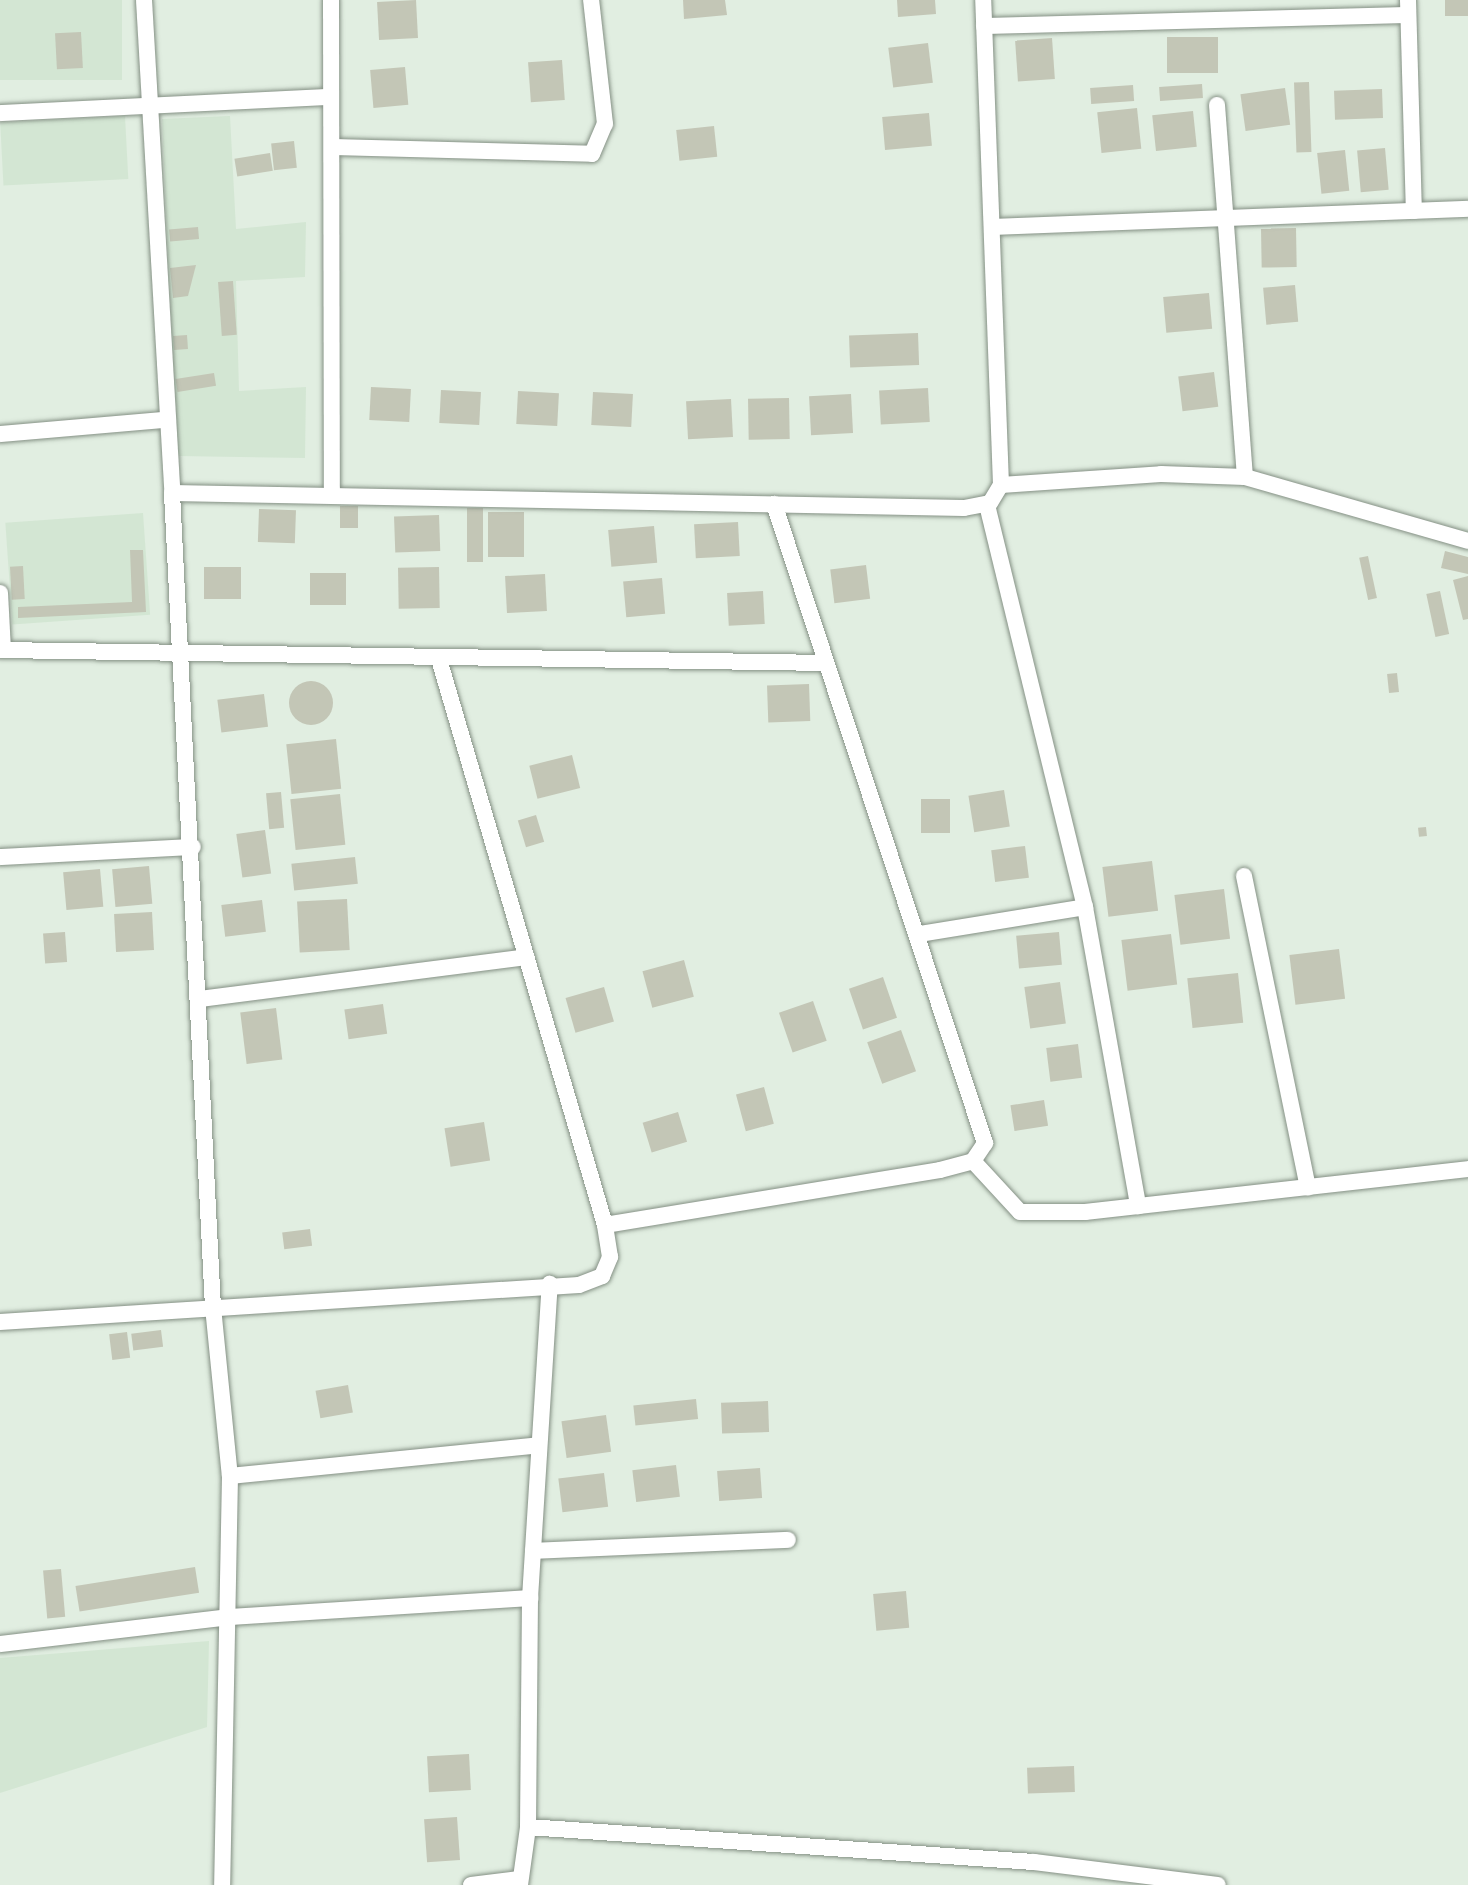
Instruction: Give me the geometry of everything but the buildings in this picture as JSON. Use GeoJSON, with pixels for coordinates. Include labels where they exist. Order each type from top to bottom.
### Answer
{"type":"FeatureCollection","features":[{"type":"Feature","properties":{"kind":"street"},"geometry":{"type":"LineString","coordinates":[[144,0],[163,420],[172,493],[183,657],[213,1307],[230,1476],[230,1617],[222,1885]]}},
{"type":"Feature","properties":{"kind":"street"},"geometry":{"type":"LineString","coordinates":[[331,0],[332,496]]}},
{"type":"Feature","properties":{"kind":"street"},"geometry":{"type":"LineString","coordinates":[[333,147],[592,154],[605,124],[591,0]]}},
{"type":"Feature","properties":{"kind":"street"},"geometry":{"type":"LineString","coordinates":[[983,0],[1001,485],[987,505],[1085,907],[1138,1206]]}},
{"type":"Feature","properties":{"kind":"street"},"geometry":{"type":"LineString","coordinates":[[984,26],[1408,8],[1414,211]]}},
{"type":"Feature","properties":{"kind":"street"},"geometry":{"type":"LineString","coordinates":[[0,113],[149,102],[329,97]]}},
{"type":"Feature","properties":{"kind":"street"},"geometry":{"type":"LineString","coordinates":[[1217,105],[1245,477]]}},
{"type":"Feature","properties":{"kind":"street"},"geometry":{"type":"LineString","coordinates":[[993,227],[1079,228],[1224,215],[1468,209]]}},
{"type":"Feature","properties":{"kind":"street"},"geometry":{"type":"LineString","coordinates":[[0,434],[163,420]]}},
{"type":"Feature","properties":{"kind":"street"},"geometry":{"type":"LineString","coordinates":[[1001,485],[1161,474],[1245,477],[1468,541]]}},
{"type":"Feature","properties":{"kind":"street"},"geometry":{"type":"LineString","coordinates":[[172,493],[987,505]]}},
{"type":"Feature","properties":{"kind":"street"},"geometry":{"type":"LineString","coordinates":[[605,1225],[973,1161],[985,1143],[979,1107],[825,663],[774,504]]}},
{"type":"Feature","properties":{"kind":"street"},"geometry":{"type":"LineString","coordinates":[[0,593],[1,650],[183,657],[825,663]]}},
{"type":"Feature","properties":{"kind":"street"},"geometry":{"type":"LineString","coordinates":[[0,1322],[550,1284],[602,1276],[610,1257],[605,1225],[439,659]]}},
{"type":"Feature","properties":{"kind":"street"},"geometry":{"type":"LineString","coordinates":[[0,857],[193,847]]}},
{"type":"Feature","properties":{"kind":"street"},"geometry":{"type":"LineString","coordinates":[[1244,876],[1308,1187]]}},
{"type":"Feature","properties":{"kind":"street"},"geometry":{"type":"LineString","coordinates":[[919,934],[1085,907]]}},
{"type":"Feature","properties":{"kind":"street"},"geometry":{"type":"LineString","coordinates":[[200,999],[526,957]]}},
{"type":"Feature","properties":{"kind":"street"},"geometry":{"type":"LineString","coordinates":[[973,1161],[1020,1212],[1138,1206],[1468,1169]]}},
{"type":"Feature","properties":{"kind":"street"},"geometry":{"type":"LineString","coordinates":[[471,1885],[520,1882],[528,1827],[530,1598],[550,1284]]}},
{"type":"Feature","properties":{"kind":"street"},"geometry":{"type":"LineString","coordinates":[[230,1476],[538,1445]]}},
{"type":"Feature","properties":{"kind":"street"},"geometry":{"type":"LineString","coordinates":[[533,1551],[788,1540]]}},
{"type":"Feature","properties":{"kind":"street"},"geometry":{"type":"LineString","coordinates":[[0,1644],[230,1617],[530,1598]]}},
{"type":"Feature","properties":{"kind":"street"},"geometry":{"type":"LineString","coordinates":[[528,1827],[1034,1862],[1218,1885]]}},
{"type":"Feature","properties":{"kind":"shaded area"},"geometry":{"type":"Polygon","coordinates":[[[0,0],[122,0],[122,80],[0,80],[0,0]]]}},
{"type":"Feature","properties":{"kind":"shaded area"},"geometry":{"type":"Polygon","coordinates":[[[125,116],[128,179],[3,185],[0,123],[125,116]]]}},
{"type":"Feature","properties":{"kind":"shaded area"},"geometry":{"type":"Polygon","coordinates":[[[230,116],[236,229],[306,222],[305,277],[236,281],[239,391],[306,387],[305,458],[177,456],[162,119],[230,116]]]}},
{"type":"Feature","properties":{"kind":"shaded area"},"geometry":{"type":"Polygon","coordinates":[[[143,513],[150,615],[12,624],[5,523],[143,513]]]}},
{"type":"Feature","properties":{"kind":"shaded area"},"geometry":{"type":"Polygon","coordinates":[[[209,1641],[207,1727],[0,1793],[0,1658],[209,1641]]]}}]}
